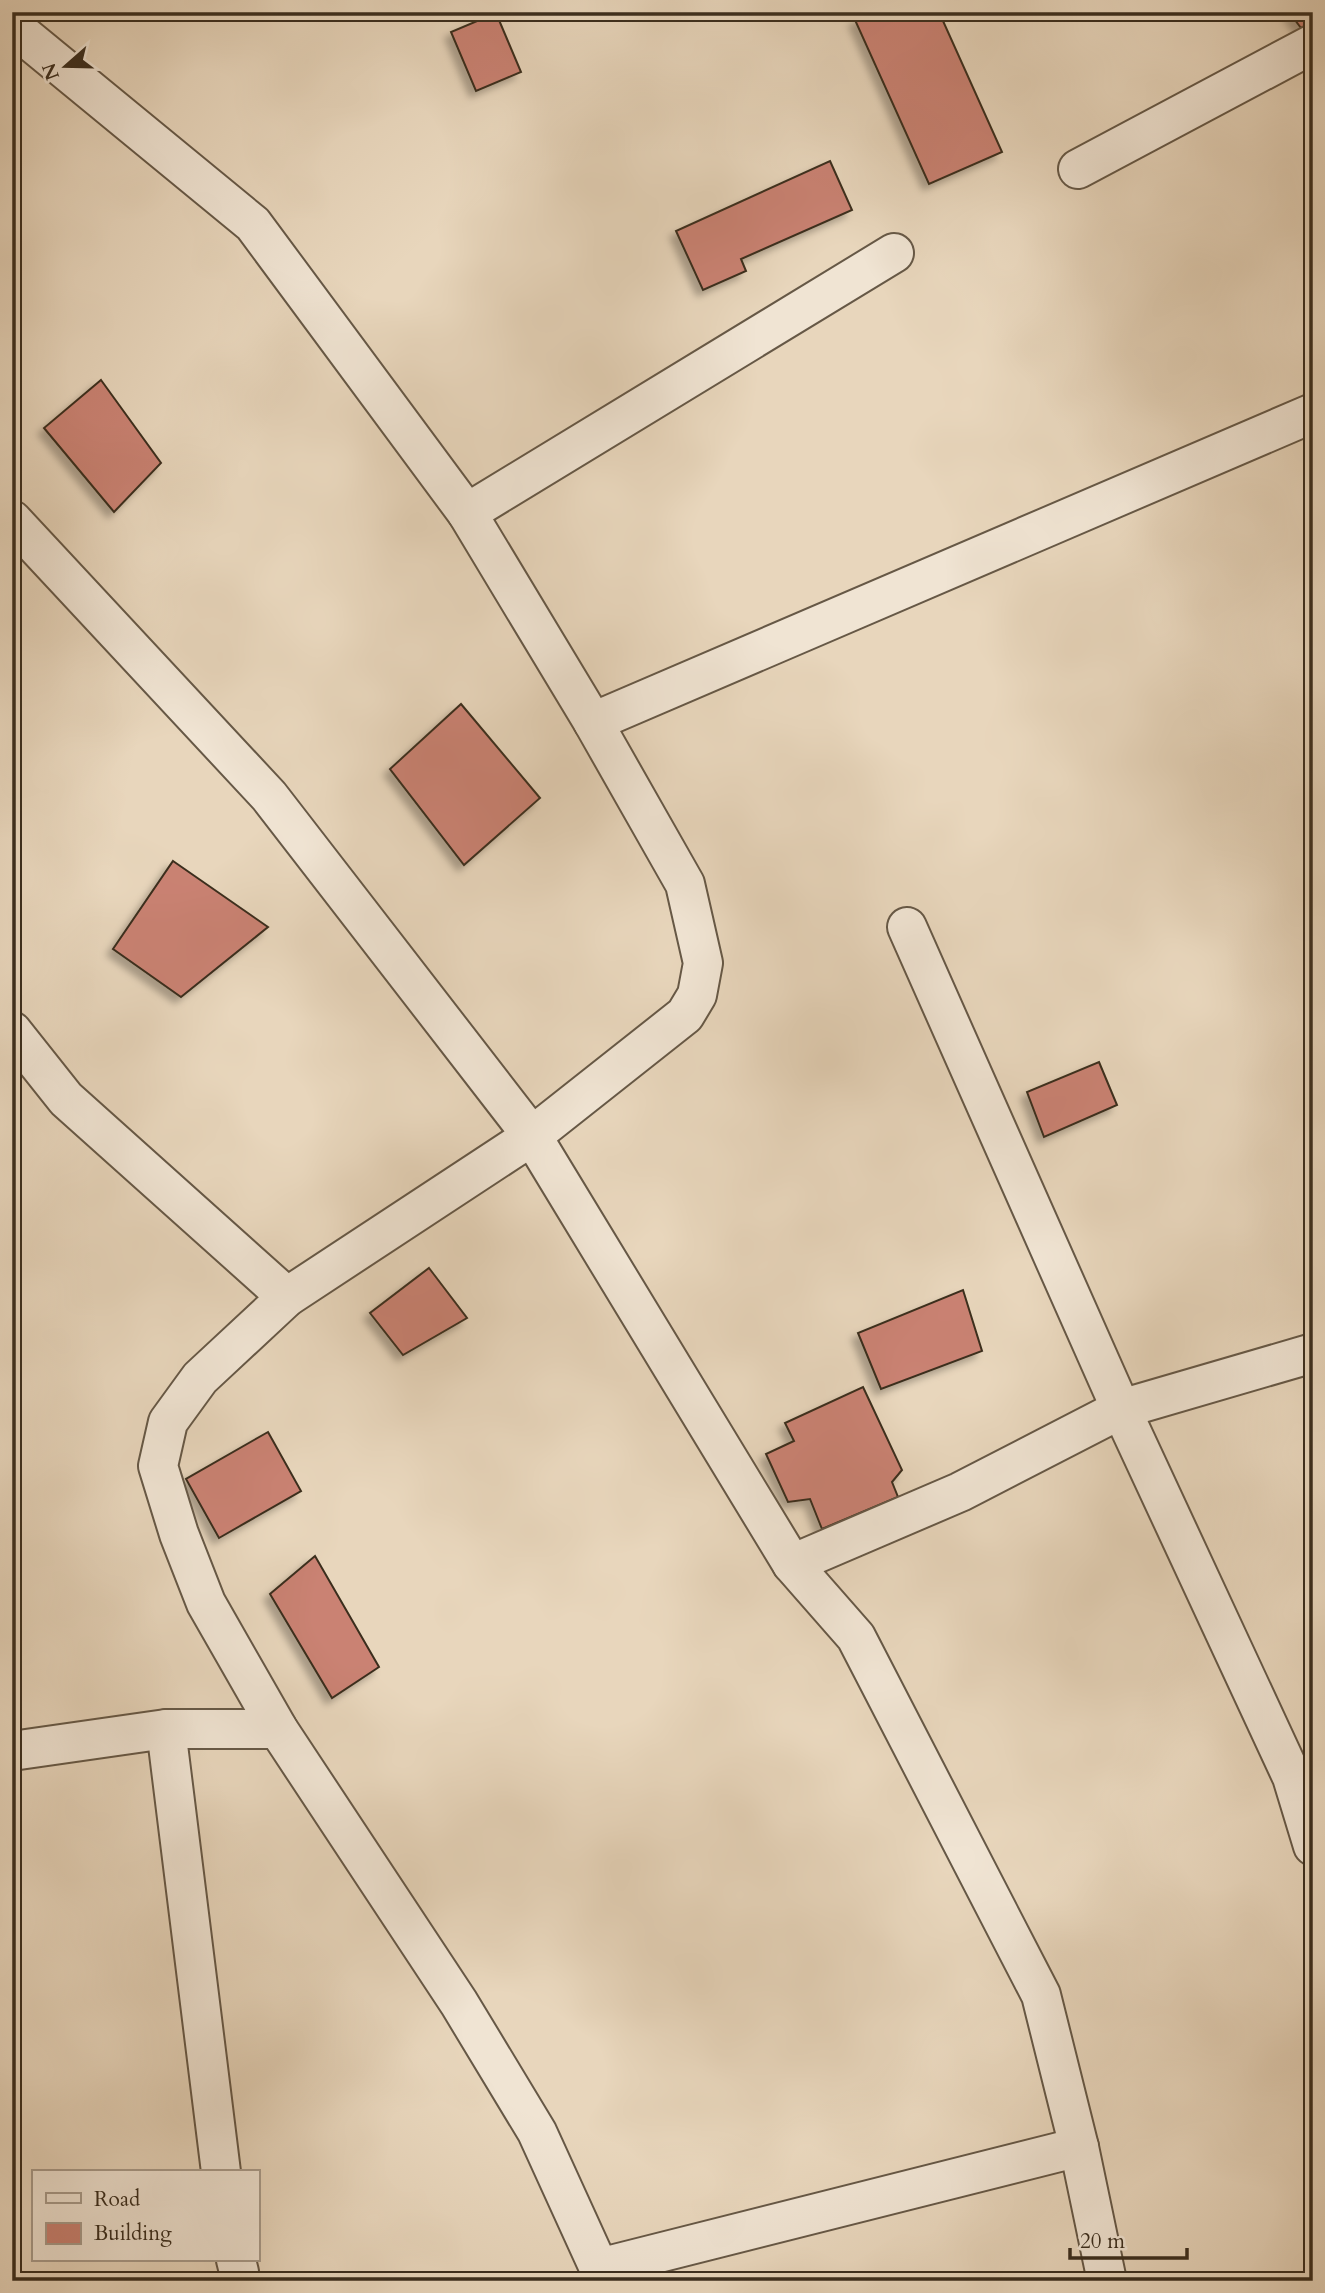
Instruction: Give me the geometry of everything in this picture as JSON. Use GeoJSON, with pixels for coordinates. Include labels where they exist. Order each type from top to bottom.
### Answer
{"type":"FeatureCollection","features":[{"type":"Feature","properties":{"kind":"street"},"geometry":{"type":"LineString","coordinates":[[12,26],[253,225],[467,513],[593,722],[685,884],[703,963],[698,995],[685,1015],[532,1136],[287,1297],[200,1378],[168,1422],[158,1466],[178,1534],[206,1603],[278,1729],[459,2003],[537,2133],[601,2275],[1079,2147]]}},
{"type":"Feature","properties":{"kind":"street"},"geometry":{"type":"LineString","coordinates":[[1077,169],[1313,44]]}},
{"type":"Feature","properties":{"kind":"street"},"geometry":{"type":"LineString","coordinates":[[467,513],[894,253]]}},
{"type":"Feature","properties":{"kind":"street"},"geometry":{"type":"LineString","coordinates":[[593,722],[1313,413]]}},
{"type":"Feature","properties":{"kind":"street"},"geometry":{"type":"LineString","coordinates":[[12,520],[269,796],[532,1136],[792,1564],[856,1637],[1041,1995],[1079,2147],[1107,2281]]}},
{"type":"Feature","properties":{"kind":"street"},"geometry":{"type":"LineString","coordinates":[[907,927],[1121,1409],[1292,1777],[1313,1846]]}},
{"type":"Feature","properties":{"kind":"street"},"geometry":{"type":"LineString","coordinates":[[12,1031],[66,1098],[287,1297]]}},
{"type":"Feature","properties":{"kind":"street"},"geometry":{"type":"LineString","coordinates":[[792,1564],[960,1492],[1121,1409],[1313,1353]]}},
{"type":"Feature","properties":{"kind":"street"},"geometry":{"type":"LineString","coordinates":[[12,1751],[166,1729],[278,1729]]}},
{"type":"Feature","properties":{"kind":"street"},"geometry":{"type":"LineString","coordinates":[[166,1729],[221,2170]]}},
{"type":"Feature","properties":{"kind":"building"},"geometry":{"type":"Polygon","coordinates":[[[872,12],[939,12],[1002,152],[929,184],[855,20],[872,12]]]}},
{"type":"Feature","properties":{"kind":"building"},"geometry":{"type":"Polygon","coordinates":[[[1289,12],[1313,12],[1313,22],[1301,28],[1289,12]]]}},
{"type":"Feature","properties":{"kind":"building"},"geometry":{"type":"Polygon","coordinates":[[[496,13],[521,72],[476,91],[451,32],[496,13]]]}},
{"type":"Feature","properties":{"kind":"building"},"geometry":{"type":"Polygon","coordinates":[[[830,161],[852,210],[741,259],[746,271],[703,290],[676,231],[830,161]]]}},
{"type":"Feature","properties":{"kind":"building"},"geometry":{"type":"Polygon","coordinates":[[[101,380],[161,463],[114,512],[44,428],[101,380]]]}},
{"type":"Feature","properties":{"kind":"building"},"geometry":{"type":"Polygon","coordinates":[[[461,704],[540,798],[464,865],[390,769],[461,704]]]}},
{"type":"Feature","properties":{"kind":"building"},"geometry":{"type":"Polygon","coordinates":[[[173,861],[268,927],[181,997],[113,949],[173,861]]]}},
{"type":"Feature","properties":{"kind":"building"},"geometry":{"type":"Polygon","coordinates":[[[1099,1062],[1117,1105],[1044,1137],[1027,1092],[1099,1062]]]}},
{"type":"Feature","properties":{"kind":"building"},"geometry":{"type":"Polygon","coordinates":[[[429,1268],[467,1318],[403,1355],[370,1313],[429,1268]]]}},
{"type":"Feature","properties":{"kind":"building"},"geometry":{"type":"Polygon","coordinates":[[[963,1290],[982,1351],[881,1389],[858,1333],[963,1290]]]}},
{"type":"Feature","properties":{"kind":"building"},"geometry":{"type":"Polygon","coordinates":[[[863,1387],[902,1470],[892,1482],[898,1497],[822,1529],[810,1499],[788,1502],[766,1454],[794,1441],[785,1423],[863,1387]]]}},
{"type":"Feature","properties":{"kind":"building"},"geometry":{"type":"Polygon","coordinates":[[[268,1432],[301,1491],[219,1538],[186,1479],[268,1432]]]}},
{"type":"Feature","properties":{"kind":"building"},"geometry":{"type":"Polygon","coordinates":[[[315,1556],[379,1667],[332,1698],[270,1594],[315,1556]]]}}]}
